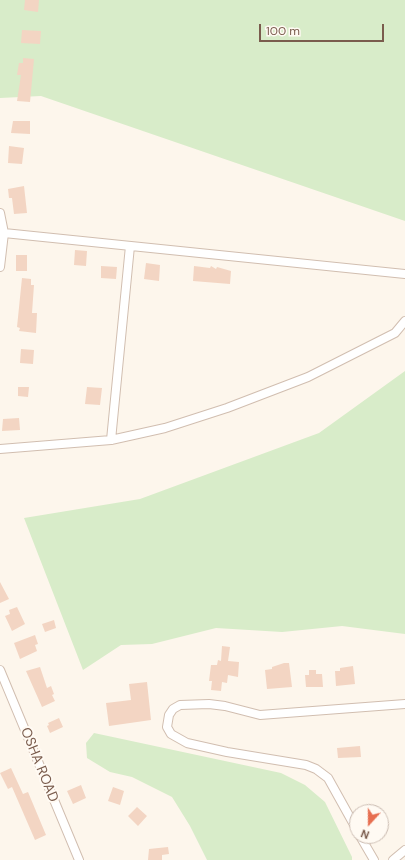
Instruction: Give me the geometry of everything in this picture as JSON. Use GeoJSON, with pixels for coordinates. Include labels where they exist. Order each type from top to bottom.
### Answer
{"type":"FeatureCollection","features":[{"type":"Feature","properties":{"kind":"street"},"geometry":{"type":"LineString","coordinates":[[0,213],[4,233],[0,267]]}},
{"type":"Feature","properties":{"kind":"street"},"geometry":{"type":"LineString","coordinates":[[4,233],[405,274]]}},
{"type":"Feature","properties":{"kind":"street"},"geometry":{"type":"LineString","coordinates":[[111,440],[130,246]]}},
{"type":"Feature","properties":{"kind":"street"},"geometry":{"type":"LineString","coordinates":[[0,449],[111,440],[165,428],[227,408],[308,377],[395,333],[405,321]]}},
{"type":"Feature","properties":{"kind":"street","name":"OSHA ROAD"},"geometry":{"type":"LineString","coordinates":[[0,670],[2,680],[79,860]]}},
{"type":"Feature","properties":{"kind":"street"},"geometry":{"type":"LineString","coordinates":[[349,816],[328,778],[316,769],[306,765],[227,752],[187,743],[171,734],[167,727],[169,715],[173,709],[180,705],[209,704],[225,706],[260,715],[405,704]]}},
{"type":"Feature","properties":{"kind":"street"},"geometry":{"type":"LineString","coordinates":[[365,844],[374,860]]}},
{"type":"Feature","properties":{"kind":"street"},"geometry":{"type":"LineString","coordinates":[[393,860],[405,850]]}},
{"type":"Feature","properties":{"kind":"green space"},"geometry":{"type":"Polygon","coordinates":[[[0,0],[405,0],[405,221],[41,96],[0,98],[0,0]]]}},
{"type":"Feature","properties":{"kind":"green space"},"geometry":{"type":"Polygon","coordinates":[[[405,371],[405,634],[342,626],[282,632],[216,628],[152,644],[121,645],[83,670],[24,518],[140,499],[319,433],[405,371]]]}},
{"type":"Feature","properties":{"kind":"green space"},"geometry":{"type":"Polygon","coordinates":[[[94,733],[281,773],[305,785],[325,802],[352,857],[352,860],[207,860],[190,826],[172,797],[132,777],[110,772],[87,758],[86,743],[94,733]]]}},
{"type":"Feature","properties":{"kind":"building"},"geometry":{"type":"Polygon","coordinates":[[[25,0],[39,0],[38,12],[24,10],[25,0]]]}},
{"type":"Feature","properties":{"kind":"building"},"geometry":{"type":"Polygon","coordinates":[[[22,30],[41,31],[40,44],[21,43],[22,30]]]}},
{"type":"Feature","properties":{"kind":"building"},"geometry":{"type":"Polygon","coordinates":[[[23,58],[34,59],[30,102],[17,101],[21,75],[17,75],[19,63],[23,63],[23,58]]]}},
{"type":"Feature","properties":{"kind":"building"},"geometry":{"type":"Polygon","coordinates":[[[13,121],[30,121],[30,134],[11,133],[13,121]]]}},
{"type":"Feature","properties":{"kind":"building"},"geometry":{"type":"Polygon","coordinates":[[[9,146],[24,148],[22,164],[8,163],[9,146]]]}},
{"type":"Feature","properties":{"kind":"building"},"geometry":{"type":"Polygon","coordinates":[[[24,186],[27,213],[14,214],[12,198],[9,198],[8,189],[24,186]]]}},
{"type":"Feature","properties":{"kind":"building"},"geometry":{"type":"Polygon","coordinates":[[[75,250],[87,251],[86,266],[74,265],[75,250]]]}},
{"type":"Feature","properties":{"kind":"building"},"geometry":{"type":"Polygon","coordinates":[[[16,255],[27,255],[27,271],[16,271],[16,255]]]}},
{"type":"Feature","properties":{"kind":"building"},"geometry":{"type":"Polygon","coordinates":[[[146,263],[160,265],[159,281],[144,279],[146,263]]]}},
{"type":"Feature","properties":{"kind":"building"},"geometry":{"type":"Polygon","coordinates":[[[101,266],[117,267],[116,279],[101,278],[101,266]]]}},
{"type":"Feature","properties":{"kind":"building"},"geometry":{"type":"Polygon","coordinates":[[[194,266],[210,268],[211,266],[216,269],[217,267],[231,271],[230,284],[193,281],[194,266]]]}},
{"type":"Feature","properties":{"kind":"building"},"geometry":{"type":"Polygon","coordinates":[[[22,278],[31,279],[31,285],[34,285],[32,313],[37,313],[36,333],[19,331],[20,328],[17,327],[22,278]]]}},
{"type":"Feature","properties":{"kind":"building"},"geometry":{"type":"Polygon","coordinates":[[[21,349],[34,350],[33,364],[20,363],[21,349]]]}},
{"type":"Feature","properties":{"kind":"building"},"geometry":{"type":"Polygon","coordinates":[[[18,387],[29,387],[28,397],[18,396],[18,387]]]}},
{"type":"Feature","properties":{"kind":"building"},"geometry":{"type":"Polygon","coordinates":[[[87,387],[102,388],[100,405],[85,404],[87,387]]]}},
{"type":"Feature","properties":{"kind":"building"},"geometry":{"type":"Polygon","coordinates":[[[19,418],[20,430],[2,431],[3,419],[19,418]]]}},
{"type":"Feature","properties":{"kind":"building"},"geometry":{"type":"Polygon","coordinates":[[[0,582],[9,599],[0,603],[0,582]]]}},
{"type":"Feature","properties":{"kind":"building"},"geometry":{"type":"Polygon","coordinates":[[[17,607],[25,624],[12,631],[5,616],[10,614],[9,610],[17,607]]]}},
{"type":"Feature","properties":{"kind":"building"},"geometry":{"type":"Polygon","coordinates":[[[54,620],[56,628],[45,632],[42,624],[54,620]]]}},
{"type":"Feature","properties":{"kind":"building"},"geometry":{"type":"Polygon","coordinates":[[[35,635],[38,644],[35,645],[37,651],[20,659],[14,643],[35,635]]]}},
{"type":"Feature","properties":{"kind":"building"},"geometry":{"type":"Polygon","coordinates":[[[222,646],[230,647],[228,661],[239,662],[238,677],[228,675],[227,683],[222,682],[221,691],[211,690],[212,681],[209,681],[211,665],[217,665],[218,660],[221,661],[222,646]]]}},
{"type":"Feature","properties":{"kind":"building"},"geometry":{"type":"Polygon","coordinates":[[[289,663],[292,687],[267,689],[265,670],[272,669],[272,667],[289,663]]]}},
{"type":"Feature","properties":{"kind":"building"},"geometry":{"type":"Polygon","coordinates":[[[353,666],[355,684],[336,686],[335,671],[340,671],[340,668],[353,666]]]}},
{"type":"Feature","properties":{"kind":"building"},"geometry":{"type":"Polygon","coordinates":[[[40,667],[47,688],[51,686],[54,694],[52,695],[55,701],[42,707],[26,671],[40,667]]]}},
{"type":"Feature","properties":{"kind":"building"},"geometry":{"type":"Polygon","coordinates":[[[309,670],[316,670],[316,674],[322,674],[323,687],[306,687],[305,675],[309,675],[309,670]]]}},
{"type":"Feature","properties":{"kind":"building"},"geometry":{"type":"Polygon","coordinates":[[[147,682],[151,720],[109,726],[106,703],[131,700],[129,684],[147,682]]]}},
{"type":"Feature","properties":{"kind":"building"},"geometry":{"type":"Polygon","coordinates":[[[59,718],[63,727],[50,733],[47,726],[49,725],[48,723],[59,718]]]}},
{"type":"Feature","properties":{"kind":"building"},"geometry":{"type":"Polygon","coordinates":[[[360,746],[361,757],[338,758],[337,748],[360,746]]]}},
{"type":"Feature","properties":{"kind":"building"},"geometry":{"type":"Polygon","coordinates":[[[11,768],[23,794],[28,792],[46,835],[35,840],[12,787],[8,789],[0,773],[11,768]]]}},
{"type":"Feature","properties":{"kind":"building"},"geometry":{"type":"Polygon","coordinates":[[[81,785],[86,798],[73,804],[67,791],[81,785]]]}},
{"type":"Feature","properties":{"kind":"building"},"geometry":{"type":"Polygon","coordinates":[[[113,787],[124,791],[120,805],[108,801],[113,787]]]}},
{"type":"Feature","properties":{"kind":"building"},"geometry":{"type":"Polygon","coordinates":[[[137,807],[147,816],[138,826],[128,816],[137,807]]]}},
{"type":"Feature","properties":{"kind":"building"},"geometry":{"type":"Polygon","coordinates":[[[168,847],[169,854],[162,855],[162,860],[148,860],[149,849],[168,847]]]}}]}
